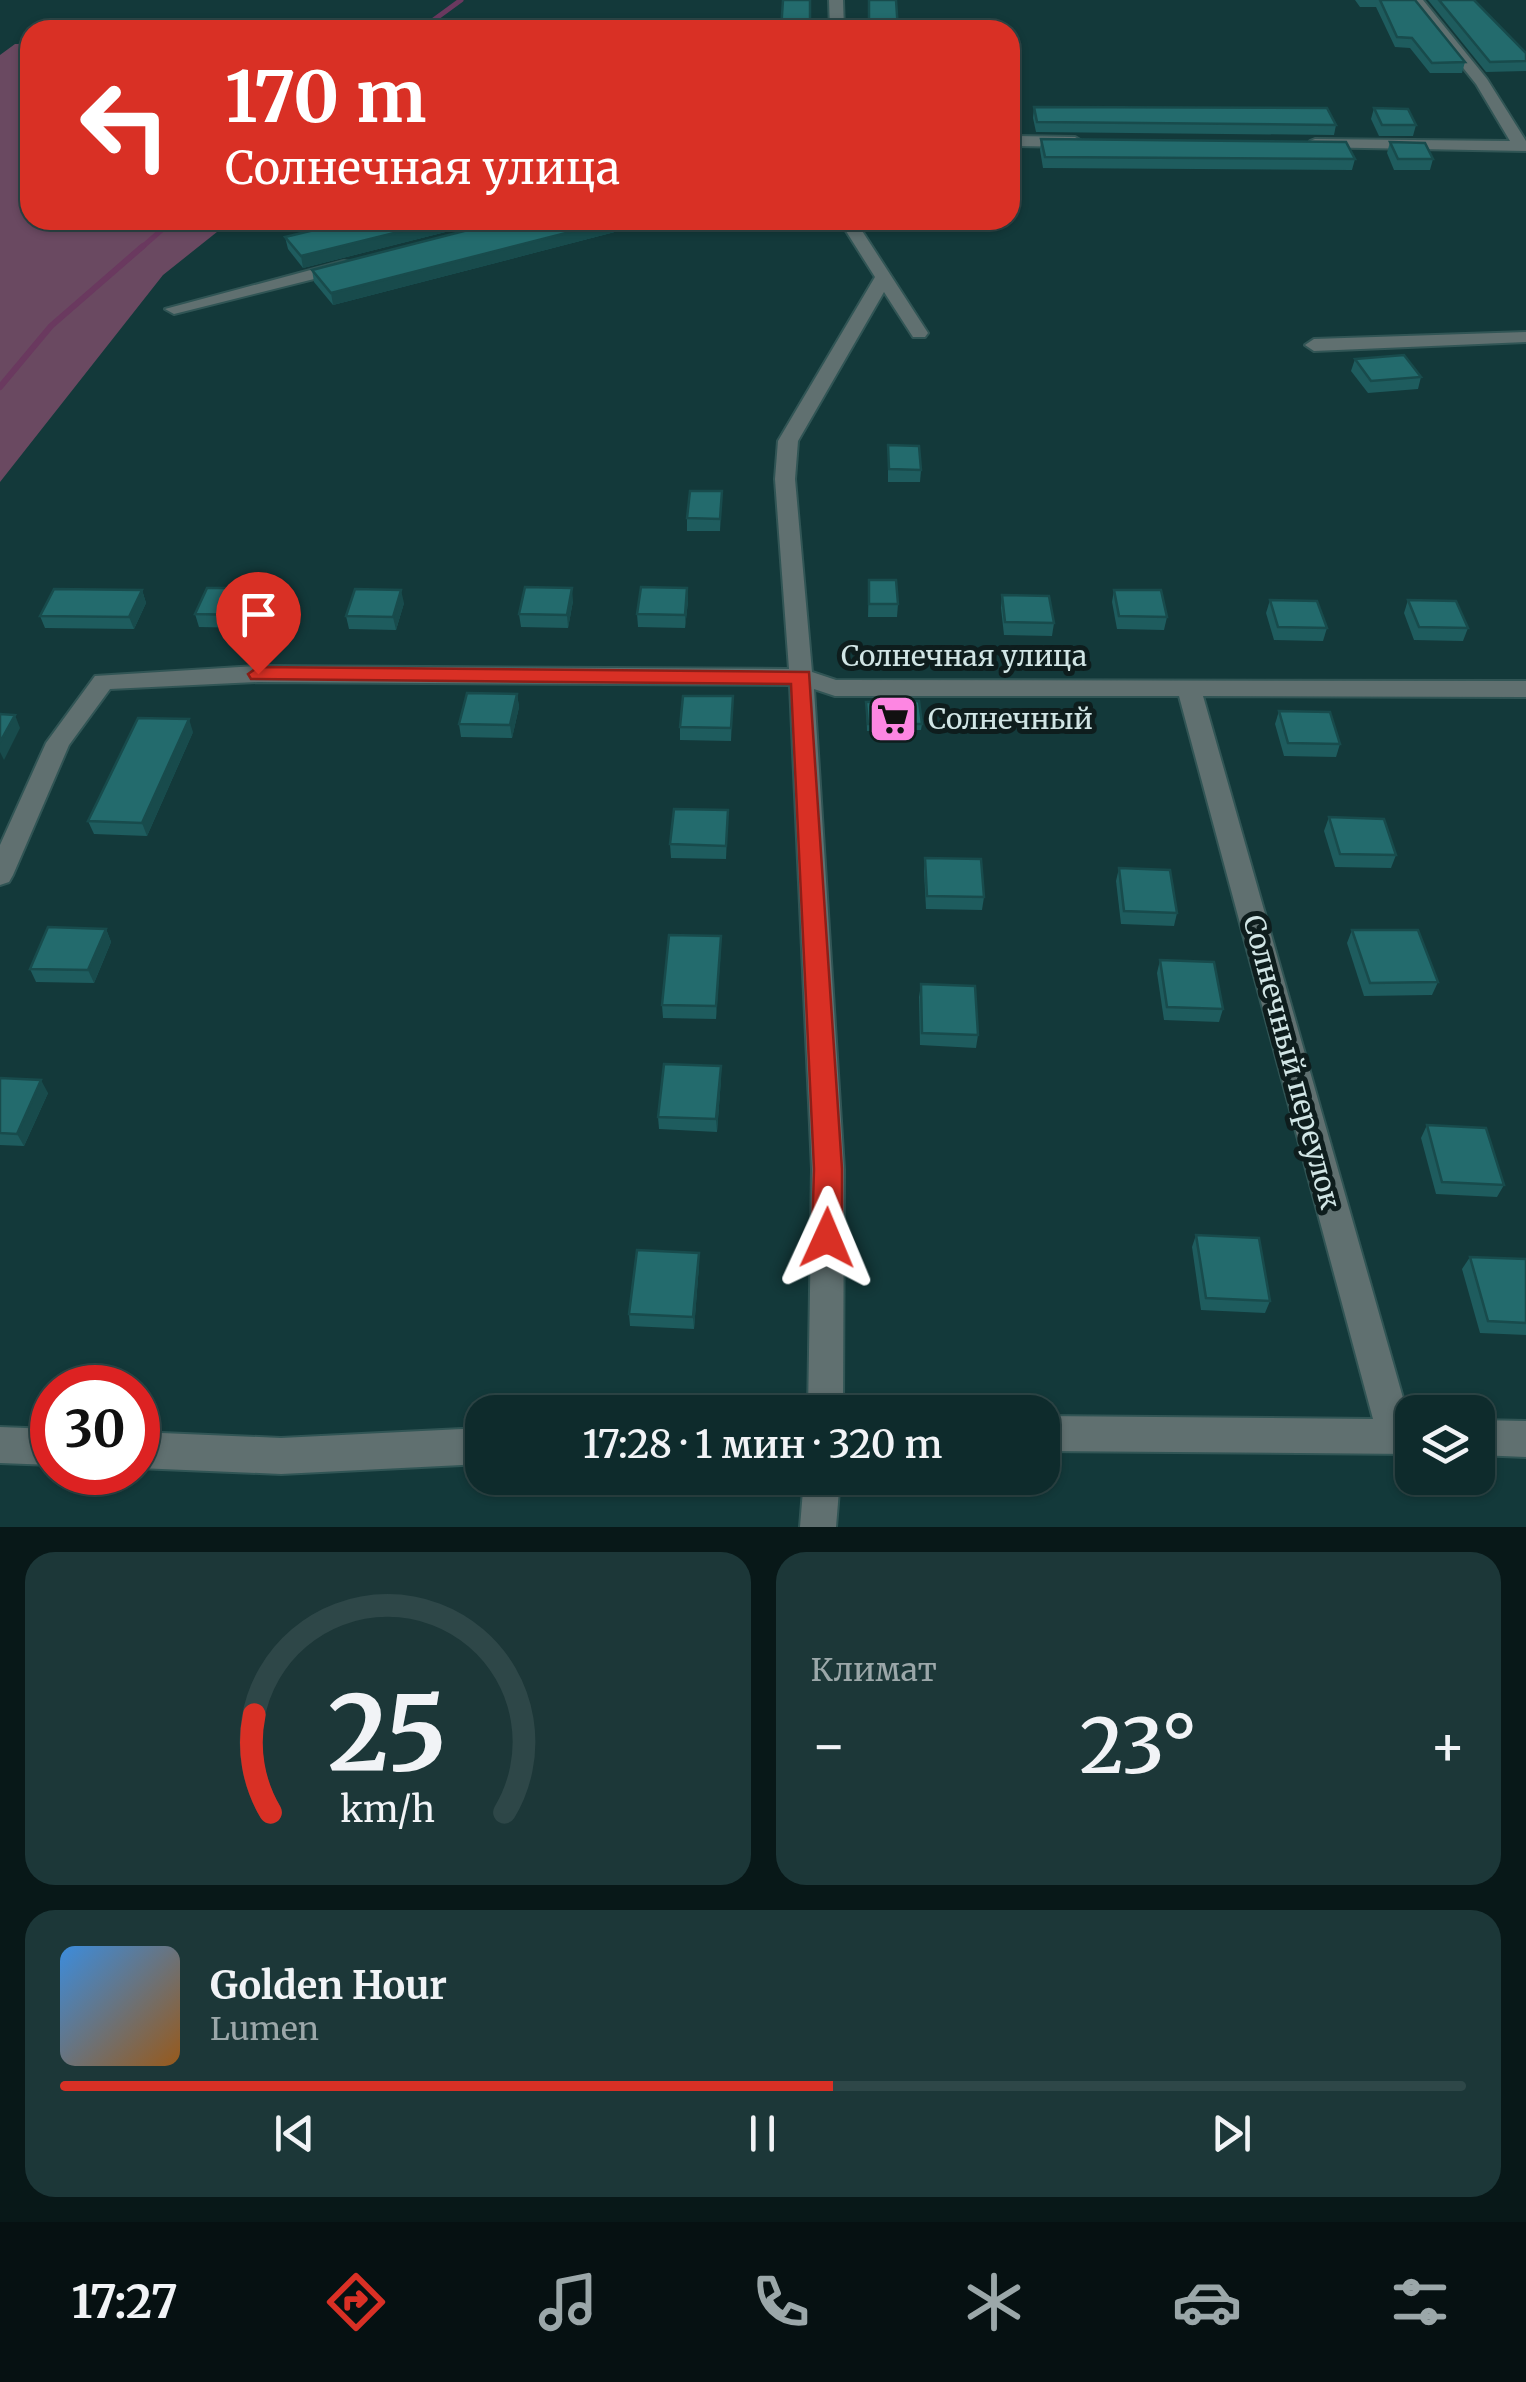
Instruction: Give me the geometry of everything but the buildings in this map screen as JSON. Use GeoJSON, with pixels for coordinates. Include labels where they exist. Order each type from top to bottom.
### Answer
{"type":"FeatureCollection","features":[{"type":"Feature","properties":{"kind":"street"},"geometry":{"type":"LineString","coordinates":[[1416,0],[1482,82],[1523,146]]}},
{"type":"Feature","properties":{"kind":"street"},"geometry":{"type":"LineString","coordinates":[[1020,141],[1100,142]]}},
{"type":"Feature","properties":{"kind":"street"},"geometry":{"type":"LineString","coordinates":[[1291,144],[1523,146]]}},
{"type":"Feature","properties":{"kind":"street"},"geometry":{"type":"LineString","coordinates":[[854,230],[919,333]]}},
{"type":"Feature","properties":{"kind":"street"},"geometry":{"type":"LineString","coordinates":[[174,309],[356,263]]}},
{"type":"Feature","properties":{"kind":"street"},"geometry":{"type":"LineString","coordinates":[[826,1395],[828,1169],[801,677],[785,479],[788,441],[885,275]]}},
{"type":"Feature","properties":{"kind":"street"},"geometry":{"type":"LineString","coordinates":[[1314,345],[1526,338]]}},
{"type":"Feature","properties":{"kind":"street","name":"Солнечная улица"},"geometry":{"type":"LineString","coordinates":[[0,875],[58,743],[103,682],[258,674],[801,677],[835,688],[1526,689]]}},
{"type":"Feature","properties":{"kind":"street","name":"Солнечный переулок"},"geometry":{"type":"LineString","coordinates":[[1188,686],[1395,1406]]}},
{"type":"Feature","properties":{"kind":"street"},"geometry":{"type":"LineString","coordinates":[[1060,1432],[1395,1437]]}},
{"type":"Feature","properties":{"kind":"street"},"geometry":{"type":"LineString","coordinates":[[1495,1438],[1526,1439]]}},
{"type":"Feature","properties":{"kind":"street"},"geometry":{"type":"LineString","coordinates":[[0,1445],[30,1446]]}},
{"type":"Feature","properties":{"kind":"street"},"geometry":{"type":"LineString","coordinates":[[160,1451],[281,1456],[465,1447]]}},
{"type":"Feature","properties":{"kind":"street"},"geometry":{"type":"LineString","coordinates":[[818,1527],[821,1495]]}},
{"type":"Feature","properties":{"kind":"shaded area"},"geometry":{"type":"Polygon","coordinates":[[[20,44],[20,230],[219,230],[163,275],[0,482],[0,55],[20,44]]]}},
{"type":"Feature","properties":{"kind":"waterway"},"geometry":{"type":"LineString","coordinates":[[434,20],[461,0]]}},
{"type":"Feature","properties":{"kind":"waterway"},"geometry":{"type":"LineString","coordinates":[[140,249],[162,230]]}},
{"type":"Feature","properties":{"kind":"waterway"},"geometry":{"type":"LineString","coordinates":[[0,387],[51,326],[143,246]]}},
{"type":"Feature","properties":{"kind":"place","name":"Солнечный"},"geometry":{"type":"Point","coordinates":[893,719]}},
{"type":"Feature","properties":{"kind":"route"},"geometry":{"type":"LineString","coordinates":[[258,674],[801,677],[828,1169],[827,1238]]}}]}
